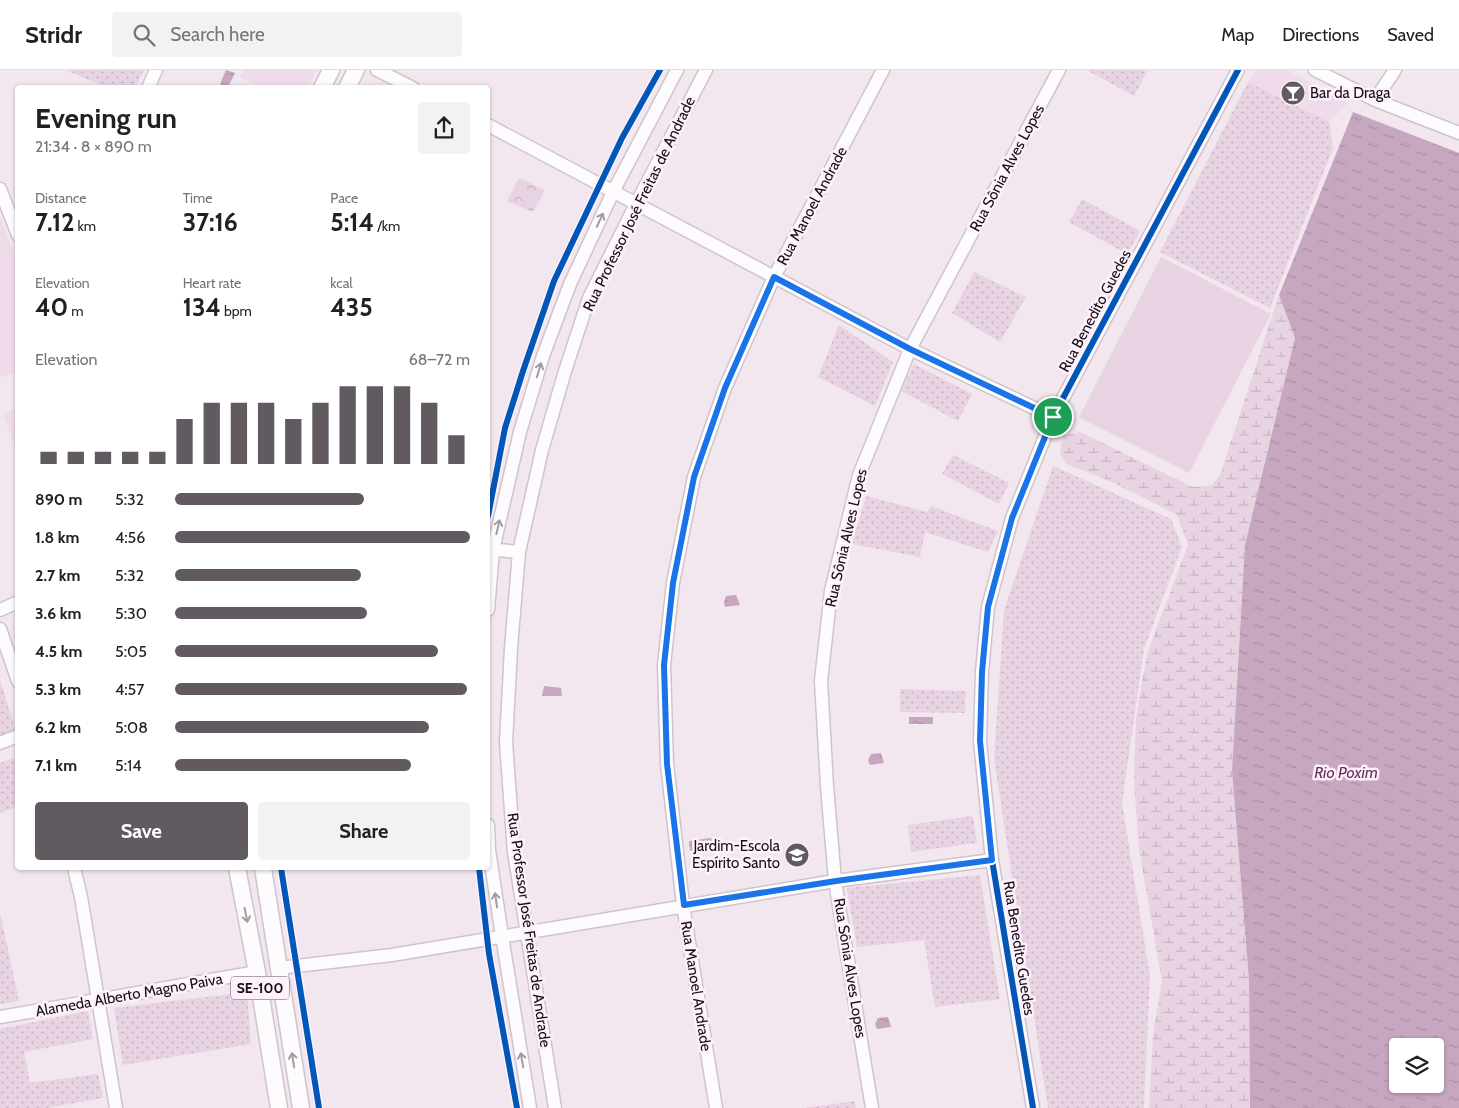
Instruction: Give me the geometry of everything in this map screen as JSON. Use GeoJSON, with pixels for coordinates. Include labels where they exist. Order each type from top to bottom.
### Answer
{"type":"FeatureCollection","features":[{"type":"Feature","properties":{"kind":"main road"},"geometry":{"type":"LineString","coordinates":[[324,85],[331,70]]}},
{"type":"Feature","properties":{"kind":"main road"},"geometry":{"type":"LineString","coordinates":[[348,85],[356,70]]}},
{"type":"Feature","properties":{"kind":"main road","name":"SE-100"},"geometry":{"type":"LineString","coordinates":[[237,870],[257,972],[278,1101]]}},
{"type":"Feature","properties":{"kind":"main road","name":"SE-100"},"geometry":{"type":"LineString","coordinates":[[263,870],[299,1100]]}},
{"type":"Feature","properties":{"kind":"main road"},"geometry":{"type":"LineString","coordinates":[[278,1101],[289,1096],[299,1100]]}},
{"type":"Feature","properties":{"kind":"street"},"geometry":{"type":"LineString","coordinates":[[149,85],[156,70]]}},
{"type":"Feature","properties":{"kind":"street"},"geometry":{"type":"LineString","coordinates":[[376,70],[407,85]]}},
{"type":"Feature","properties":{"kind":"street","name":"Rua Professor José Freitas de Andrade"},"geometry":{"type":"LineString","coordinates":[[490,550],[520,432],[543,356],[570,284],[613,192],[677,70]]}},
{"type":"Feature","properties":{"kind":"street","name":"Rua Professor José Freitas de Andrade"},"geometry":{"type":"LineString","coordinates":[[555,1108],[514,852],[506,742],[519,552],[542,450],[564,371],[590,298],[636,204],[706,70]]}},
{"type":"Feature","properties":{"kind":"street","name":"Rua Manoel Andrade"},"geometry":{"type":"LineString","coordinates":[[716,1108],[684,905],[667,764],[664,665],[673,583],[694,477],[725,388],[774,277],[883,70]]}},
{"type":"Feature","properties":{"kind":"street","name":"Rua Sônia Alves Lopes"},"geometry":{"type":"LineString","coordinates":[[872,1108],[836,881],[827,786],[821,681],[831,591],[859,475],[910,349],[1059,70]]}},
{"type":"Feature","properties":{"kind":"street","name":"Rua Benedito Guedes"},"geometry":{"type":"LineString","coordinates":[[1033,1108],[992,860],[980,741],[982,672],[988,607],[1012,518],[1053,417],[1238,70]]}},
{"type":"Feature","properties":{"kind":"street"},"geometry":{"type":"LineString","coordinates":[[1315,70],[1375,100],[1459,134]]}},
{"type":"Feature","properties":{"kind":"street"},"geometry":{"type":"LineString","coordinates":[[1375,100],[1395,70]]}},
{"type":"Feature","properties":{"kind":"street"},"geometry":{"type":"LineString","coordinates":[[490,126],[910,349],[1053,417]]}},
{"type":"Feature","properties":{"kind":"street"},"geometry":{"type":"LineString","coordinates":[[0,189],[15,227]]}},
{"type":"Feature","properties":{"kind":"street"},"geometry":{"type":"LineString","coordinates":[[490,550],[519,552]]}},
{"type":"Feature","properties":{"kind":"street"},"geometry":{"type":"LineString","coordinates":[[0,610],[15,603]]}},
{"type":"Feature","properties":{"kind":"street"},"geometry":{"type":"LineString","coordinates":[[0,629],[15,672]]}},
{"type":"Feature","properties":{"kind":"street"},"geometry":{"type":"LineString","coordinates":[[0,743],[15,737]]}},
{"type":"Feature","properties":{"kind":"street","name":"Rua Professor José Freitas de Andrade"},"geometry":{"type":"LineString","coordinates":[[490,857],[530,1108]]}},
{"type":"Feature","properties":{"kind":"street"},"geometry":{"type":"LineString","coordinates":[[279,968],[392,955],[684,905],[836,881],[992,860]]}},
{"type":"Feature","properties":{"kind":"street"},"geometry":{"type":"LineString","coordinates":[[74,870],[99,1000],[116,1108]]}},
{"type":"Feature","properties":{"kind":"street","name":"Alameda Alberto Magno Paiva"},"geometry":{"type":"LineString","coordinates":[[0,1017],[257,972]]}},
{"type":"Feature","properties":{"kind":"shaded area"},"geometry":{"type":"Polygon","coordinates":[[[244,70],[316,70],[310,85],[256,85],[240,77],[244,70]]]}},
{"type":"Feature","properties":{"kind":"shaded area"},"geometry":{"type":"Polygon","coordinates":[[[1256,70],[1287,70],[1348,103],[1329,122],[1248,82],[1256,70]]]}},
{"type":"Feature","properties":{"kind":"shaded area"},"geometry":{"type":"Polygon","coordinates":[[[0,217],[15,256],[15,372],[0,378],[0,217]]]}},
{"type":"Feature","properties":{"kind":"shaded area"},"geometry":{"type":"Polygon","coordinates":[[[15,409],[15,447],[3,414],[15,409]]]}},
{"type":"Feature","properties":{"kind":"green space"},"geometry":{"type":"Polygon","coordinates":[[[72,70],[144,70],[136,85],[100,85],[70,72],[72,70]]]}},
{"type":"Feature","properties":{"kind":"green space"},"geometry":{"type":"Polygon","coordinates":[[[1087,70],[1143,70],[1147,72],[1134,96],[1087,70]]]}},
{"type":"Feature","properties":{"kind":"green space"},"geometry":{"type":"Polygon","coordinates":[[[1248,82],[1329,122],[1333,148],[1270,308],[1160,252],[1248,82]]]}},
{"type":"Feature","properties":{"kind":"green space"},"geometry":{"type":"Polygon","coordinates":[[[519,178],[545,190],[533,212],[507,201],[519,178]]]}},
{"type":"Feature","properties":{"kind":"green space"},"geometry":{"type":"Polygon","coordinates":[[[1082,199],[1140,231],[1127,254],[1069,222],[1082,199]]]}},
{"type":"Feature","properties":{"kind":"green space"},"geometry":{"type":"Polygon","coordinates":[[[1161,257],[1271,314],[1189,473],[1079,417],[1161,257]]]}},
{"type":"Feature","properties":{"kind":"green space"},"geometry":{"type":"Polygon","coordinates":[[[974,272],[1026,297],[1000,342],[952,313],[974,272]]]}},
{"type":"Feature","properties":{"kind":"green space"},"geometry":{"type":"Polygon","coordinates":[[[1279,295],[1295,338],[1245,545],[1232,771],[1249,980],[1250,1108],[1149,1108],[1153,1035],[1162,981],[1139,849],[1134,783],[1136,718],[1147,654],[1188,545],[1177,515],[1112,482],[1067,464],[1060,453],[1063,436],[1080,432],[1193,487],[1212,485],[1220,475],[1279,295]]]}},
{"type":"Feature","properties":{"kind":"green space"},"geometry":{"type":"Polygon","coordinates":[[[839,325],[893,362],[875,406],[818,377],[839,325]]]}},
{"type":"Feature","properties":{"kind":"green space"},"geometry":{"type":"Polygon","coordinates":[[[914,364],[972,394],[958,421],[901,391],[914,364]]]}},
{"type":"Feature","properties":{"kind":"green space"},"geometry":{"type":"Polygon","coordinates":[[[953,455],[1009,483],[999,504],[942,474],[953,455]]]}},
{"type":"Feature","properties":{"kind":"green space"},"geometry":{"type":"Polygon","coordinates":[[[1053,466],[1171,519],[1182,547],[1144,649],[1122,803],[1150,976],[1144,1108],[1048,1108],[994,759],[1004,610],[1053,466]]]}},
{"type":"Feature","properties":{"kind":"green space"},"geometry":{"type":"Polygon","coordinates":[[[866,496],[927,512],[931,506],[998,531],[988,552],[925,532],[920,557],[852,544],[866,496]]]}},
{"type":"Feature","properties":{"kind":"green space"},"geometry":{"type":"Polygon","coordinates":[[[0,680],[15,728],[15,735],[0,741],[0,680]]]}},
{"type":"Feature","properties":{"kind":"green space"},"geometry":{"type":"Polygon","coordinates":[[[900,689],[966,691],[965,713],[900,712],[900,689]]]}},
{"type":"Feature","properties":{"kind":"green space"},"geometry":{"type":"Polygon","coordinates":[[[15,758],[15,808],[0,813],[0,763],[15,758]]]}},
{"type":"Feature","properties":{"kind":"green space"},"geometry":{"type":"Polygon","coordinates":[[[973,816],[977,843],[911,852],[908,825],[973,816]]]}},
{"type":"Feature","properties":{"kind":"green space"},"geometry":{"type":"Polygon","coordinates":[[[980,875],[1000,999],[935,1007],[924,940],[857,947],[847,888],[980,875]]]}},
{"type":"Feature","properties":{"kind":"green space"},"geometry":{"type":"Polygon","coordinates":[[[0,913],[19,1001],[0,1004],[0,913]]]}},
{"type":"Feature","properties":{"kind":"green space"},"geometry":{"type":"Polygon","coordinates":[[[247,992],[251,1044],[123,1065],[114,1008],[247,992]]]}},
{"type":"Feature","properties":{"kind":"green space"},"geometry":{"type":"Polygon","coordinates":[[[88,1011],[93,1039],[24,1052],[30,1083],[98,1074],[103,1098],[47,1108],[0,1108],[0,1029],[88,1011]]]}},
{"type":"Feature","properties":{"kind":"green space"},"geometry":{"type":"Polygon","coordinates":[[[855,1101],[856,1108],[805,1108],[855,1101]]]}},
{"type":"Feature","properties":{"kind":"water"},"geometry":{"type":"Polygon","coordinates":[[[226,70],[235,73],[229,85],[220,84],[226,70]]]}},
{"type":"Feature","properties":{"kind":"water","name":"Rio Poxim"},"geometry":{"type":"Polygon","coordinates":[[[1353,112],[1459,153],[1459,1108],[1250,1108],[1249,980],[1232,771],[1245,545],[1295,338],[1279,295],[1353,112]]]}},
{"type":"Feature","properties":{"kind":"water"},"geometry":{"type":"Polygon","coordinates":[[[736,595],[740,605],[725,607],[726,596],[736,595]]]}},
{"type":"Feature","properties":{"kind":"water"},"geometry":{"type":"Polygon","coordinates":[[[544,686],[561,688],[562,696],[542,696],[544,686]]]}},
{"type":"Feature","properties":{"kind":"water"},"geometry":{"type":"Polygon","coordinates":[[[909,717],[933,717],[933,724],[909,724],[909,717]]]}},
{"type":"Feature","properties":{"kind":"water"},"geometry":{"type":"Polygon","coordinates":[[[881,753],[884,763],[870,765],[868,760],[871,754],[881,753]]]}},
{"type":"Feature","properties":{"kind":"water"},"geometry":{"type":"Polygon","coordinates":[[[711,838],[715,848],[690,851],[689,841],[711,838]]]}},
{"type":"Feature","properties":{"kind":"water"},"geometry":{"type":"Polygon","coordinates":[[[888,1017],[891,1027],[877,1029],[875,1024],[878,1018],[888,1017]]]}},
{"type":"Feature","properties":{"kind":"cycle path"},"geometry":{"type":"LineString","coordinates":[[490,506],[505,428],[554,281],[622,138],[660,70]]}},
{"type":"Feature","properties":{"kind":"cycle path"},"geometry":{"type":"LineString","coordinates":[[1033,1108],[992,860],[980,741],[982,672],[988,607],[1012,518],[1053,417],[1238,70]]}},
{"type":"Feature","properties":{"kind":"cycle path"},"geometry":{"type":"LineString","coordinates":[[281,870],[319,1108]]}},
{"type":"Feature","properties":{"kind":"cycle path"},"geometry":{"type":"LineString","coordinates":[[479,870],[489,954],[517,1108]]}},
{"type":"Feature","properties":{"kind":"place","name":"Bar da Draga"},"geometry":{"type":"Point","coordinates":[1293,93]}},
{"type":"Feature","properties":{"kind":"place","name":"Jardim-Escola Espírito Santo"},"geometry":{"type":"Point","coordinates":[797,855]}},
{"type":"Feature","properties":{"kind":"route"},"geometry":{"type":"LineString","coordinates":[[774,277],[910,349],[1053,417],[1012,518],[988,607],[982,672],[980,741],[992,860],[836,881],[684,905],[667,764],[664,665],[673,583],[694,477],[725,388],[774,277]]}}]}
